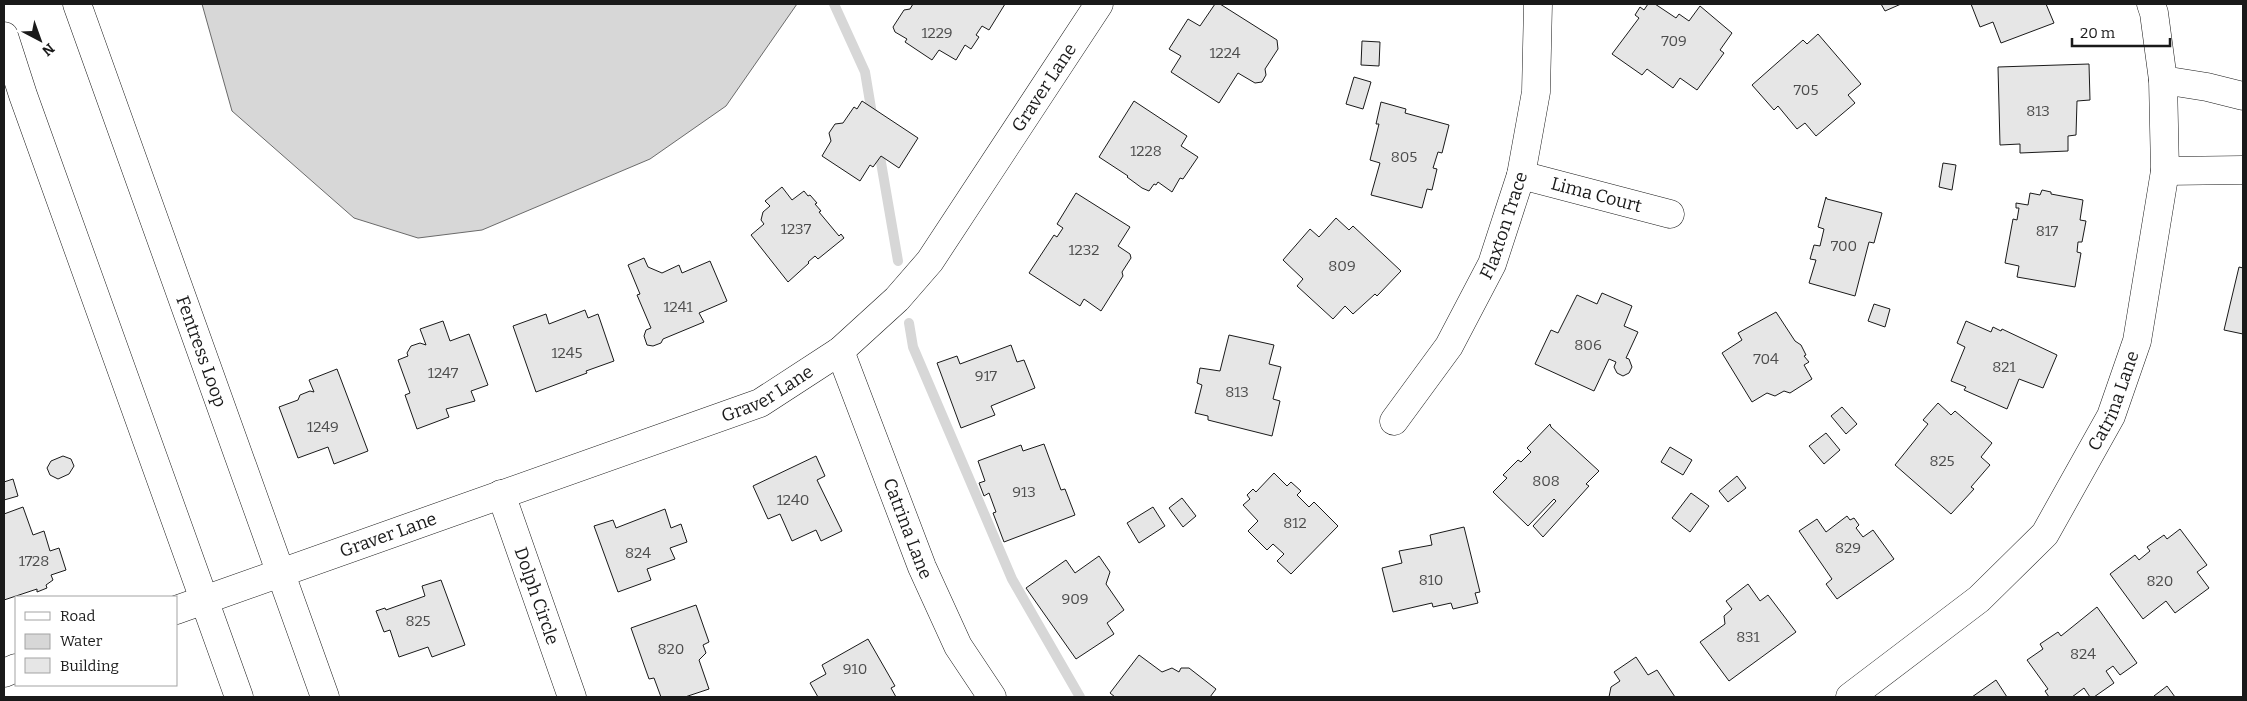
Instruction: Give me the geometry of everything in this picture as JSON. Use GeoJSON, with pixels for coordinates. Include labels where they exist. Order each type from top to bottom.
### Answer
{"type":"FeatureCollection","features":[{"type":"Feature","properties":{"kind":"street","name":"Fentress Loop"},"geometry":{"type":"LineString","coordinates":[[78,4],[325,697]]}},
{"type":"Feature","properties":{"kind":"street","name":"Graver Lane"},"geometry":{"type":"LineString","coordinates":[[178,609],[760,403],[840,352],[897,299],[930,261],[1099,4]]}},
{"type":"Feature","properties":{"kind":"street","name":"Flaxton Trace"},"geometry":{"type":"LineString","coordinates":[[1394,421],[1449,346],[1492,264],[1521,175],[1536,92],[1538,4]]}},
{"type":"Feature","properties":{"kind":"street","name":"Catrina Lane"},"geometry":{"type":"LineString","coordinates":[[1850,697],[1979,599],[2045,534],[2111,416],[2137,341],[2165,171],[2163,80],[2154,13],[2150,4]]}},
{"type":"Feature","properties":{"kind":"street"},"geometry":{"type":"LineString","coordinates":[[4,36],[26,105],[238,697]]}},
{"type":"Feature","properties":{"kind":"street"},"geometry":{"type":"LineString","coordinates":[[2163,80],[2207,87],[2243,96]]}},
{"type":"Feature","properties":{"kind":"street"},"geometry":{"type":"LineString","coordinates":[[2165,171],[2243,170]]}},
{"type":"Feature","properties":{"kind":"street","name":"Lima Court"},"geometry":{"type":"LineString","coordinates":[[1521,175],[1670,214]]}},
{"type":"Feature","properties":{"kind":"street","name":"Catrina Lane"},"geometry":{"type":"LineString","coordinates":[[840,352],[922,567],[958,646],[992,697]]}},
{"type":"Feature","properties":{"kind":"street","name":"Dolph Circle"},"geometry":{"type":"LineString","coordinates":[[501,494],[572,697]]}},
{"type":"Feature","properties":{"kind":"water"},"geometry":{"type":"Polygon","coordinates":[[[202,4],[797,4],[726,106],[650,159],[482,230],[418,238],[354,218],[232,111],[202,4]]]}},
{"type":"Feature","properties":{"kind":"building"},"geometry":{"type":"Polygon","coordinates":[[[913,4],[1005,4],[989,30],[982,26],[976,35],[979,37],[971,49],[965,45],[956,60],[939,50],[932,60],[905,42],[907,39],[895,32],[893,27],[904,10],[910,9],[913,4]]]}},
{"type":"Feature","properties":{"kind":"building"},"geometry":{"type":"Polygon","coordinates":[[[1215,4],[1220,4],[1277,40],[1278,49],[1265,69],[1266,75],[1262,82],[1255,83],[1238,73],[1219,103],[1171,72],[1181,56],[1169,49],[1188,19],[1200,26],[1215,4]]]}},
{"type":"Feature","properties":{"kind":"building"},"geometry":{"type":"Polygon","coordinates":[[[1648,4],[1655,4],[1676,18],[1679,14],[1689,21],[1700,6],[1732,33],[1720,50],[1724,53],[1697,90],[1680,78],[1673,88],[1647,69],[1642,75],[1612,54],[1639,18],[1635,15],[1640,7],[1644,10],[1648,4]]]}},
{"type":"Feature","properties":{"kind":"building"},"geometry":{"type":"Polygon","coordinates":[[[1881,4],[1901,4],[1885,11],[1881,4]]]}},
{"type":"Feature","properties":{"kind":"building"},"geometry":{"type":"Polygon","coordinates":[[[1971,4],[2046,4],[2054,23],[2001,43],[1993,22],[1980,27],[1971,4]]]}},
{"type":"Feature","properties":{"kind":"building"},"geometry":{"type":"Polygon","coordinates":[[[1818,34],[1861,84],[1848,95],[1855,103],[1816,136],[1805,123],[1797,129],[1778,106],[1774,110],[1752,85],[1803,40],[1807,44],[1818,34]]]}},
{"type":"Feature","properties":{"kind":"building"},"geometry":{"type":"Polygon","coordinates":[[[1362,41],[1380,42],[1379,66],[1361,65],[1362,41]]]}},
{"type":"Feature","properties":{"kind":"building"},"geometry":{"type":"Polygon","coordinates":[[[2089,64],[2090,100],[2077,101],[2076,135],[2068,136],[2068,151],[2020,153],[2020,144],[2000,145],[1998,67],[2089,64]]]}},
{"type":"Feature","properties":{"kind":"building"},"geometry":{"type":"Polygon","coordinates":[[[1354,77],[1371,82],[1363,109],[1346,104],[1354,77]]]}},
{"type":"Feature","properties":{"kind":"building"},"geometry":{"type":"Polygon","coordinates":[[[862,101],[918,138],[899,168],[881,156],[873,167],[870,165],[860,181],[822,156],[831,141],[829,133],[835,124],[843,123],[854,107],[857,109],[862,101]]]}},
{"type":"Feature","properties":{"kind":"building"},"geometry":{"type":"Polygon","coordinates":[[[1134,101],[1187,136],[1181,146],[1198,157],[1183,179],[1180,178],[1172,192],[1158,182],[1149,191],[1142,188],[1128,176],[1099,157],[1134,101]]]}},
{"type":"Feature","properties":{"kind":"building"},"geometry":{"type":"Polygon","coordinates":[[[1381,102],[1406,109],[1405,113],[1449,125],[1442,153],[1438,152],[1433,168],[1437,169],[1432,190],[1427,189],[1422,208],[1371,195],[1380,163],[1370,160],[1379,124],[1376,124],[1381,102]]]}},
{"type":"Feature","properties":{"kind":"building"},"geometry":{"type":"Polygon","coordinates":[[[1943,163],[1956,165],[1952,190],[1939,187],[1943,163]]]}},
{"type":"Feature","properties":{"kind":"building"},"geometry":{"type":"Polygon","coordinates":[[[782,187],[792,200],[804,191],[808,196],[810,195],[817,203],[815,204],[821,211],[819,212],[839,236],[841,234],[844,238],[818,259],[815,256],[788,282],[751,235],[764,224],[761,220],[763,212],[770,206],[765,201],[782,187]]]}},
{"type":"Feature","properties":{"kind":"building"},"geometry":{"type":"Polygon","coordinates":[[[2042,190],[2051,192],[2051,194],[2083,200],[2080,220],[2086,221],[2082,242],[2078,242],[2077,252],[2081,253],[2075,287],[2017,277],[2019,266],[2005,263],[2013,219],[2017,220],[2019,208],[2016,208],[2016,203],[2028,205],[2030,193],[2040,195],[2042,190]]]}},
{"type":"Feature","properties":{"kind":"building"},"geometry":{"type":"Polygon","coordinates":[[[1076,193],[1130,227],[1118,246],[1130,254],[1131,258],[1122,272],[1123,276],[1101,311],[1084,299],[1080,306],[1029,273],[1054,235],[1057,237],[1063,228],[1057,224],[1076,193]]]}},
{"type":"Feature","properties":{"kind":"building"},"geometry":{"type":"Polygon","coordinates":[[[1826,197],[1827,199],[1882,213],[1874,243],[1869,242],[1855,296],[1809,283],[1816,260],[1810,259],[1814,245],[1820,246],[1824,229],[1818,227],[1826,197]]]}},
{"type":"Feature","properties":{"kind":"building"},"geometry":{"type":"Polygon","coordinates":[[[1336,218],[1349,230],[1353,226],[1401,271],[1377,296],[1375,294],[1353,314],[1345,306],[1333,319],[1297,286],[1303,279],[1283,260],[1310,229],[1319,237],[1336,218]]]}},
{"type":"Feature","properties":{"kind":"building"},"geometry":{"type":"Polygon","coordinates":[[[644,258],[648,267],[662,273],[679,265],[682,273],[710,261],[727,301],[699,313],[704,322],[663,339],[661,343],[653,346],[647,345],[644,336],[646,330],[651,328],[637,295],[640,294],[628,265],[644,258]]]}},
{"type":"Feature","properties":{"kind":"building"},"geometry":{"type":"Polygon","coordinates":[[[2239,267],[2243,268],[2243,334],[2224,330],[2239,267]]]}},
{"type":"Feature","properties":{"kind":"building"},"geometry":{"type":"Polygon","coordinates":[[[1602,293],[1632,306],[1624,326],[1638,332],[1626,358],[1629,359],[1632,367],[1629,373],[1623,376],[1617,373],[1614,367],[1616,362],[1609,359],[1594,391],[1535,364],[1551,330],[1558,333],[1577,295],[1597,304],[1602,293]]]}},
{"type":"Feature","properties":{"kind":"building"},"geometry":{"type":"Polygon","coordinates":[[[1874,304],[1890,309],[1885,327],[1868,321],[1874,304]]]}},
{"type":"Feature","properties":{"kind":"building"},"geometry":{"type":"Polygon","coordinates":[[[585,310],[588,318],[598,314],[614,361],[536,392],[513,326],[546,314],[549,324],[585,310]]]}},
{"type":"Feature","properties":{"kind":"building"},"geometry":{"type":"Polygon","coordinates":[[[1776,312],[1795,341],[1801,345],[1806,355],[1804,356],[1809,362],[1804,365],[1812,379],[1790,393],[1784,391],[1775,396],[1767,393],[1752,402],[1722,353],[1742,340],[1738,333],[1776,312]]]}},
{"type":"Feature","properties":{"kind":"building"},"geometry":{"type":"Polygon","coordinates":[[[443,321],[450,341],[469,334],[488,385],[471,391],[475,401],[446,409],[449,417],[417,429],[405,395],[410,393],[398,360],[408,356],[407,353],[411,346],[420,343],[426,345],[420,329],[443,321]]]}},
{"type":"Feature","properties":{"kind":"building"},"geometry":{"type":"Polygon","coordinates":[[[1966,321],[1991,332],[1993,327],[2001,331],[2002,329],[2057,355],[2043,388],[2019,379],[2007,409],[1964,390],[1966,387],[1951,381],[1965,347],[1957,343],[1966,321]]]}},
{"type":"Feature","properties":{"kind":"building"},"geometry":{"type":"Polygon","coordinates":[[[1229,335],[1274,345],[1269,364],[1281,367],[1273,399],[1280,401],[1272,436],[1208,420],[1208,416],[1195,413],[1202,385],[1197,383],[1200,368],[1220,371],[1229,335]]]}},
{"type":"Feature","properties":{"kind":"building"},"geometry":{"type":"Polygon","coordinates":[[[1011,345],[1017,362],[1024,360],[1035,388],[991,406],[995,415],[961,428],[937,363],[957,356],[960,364],[1011,345]]]}},
{"type":"Feature","properties":{"kind":"building"},"geometry":{"type":"Polygon","coordinates":[[[337,369],[368,451],[334,464],[328,447],[298,458],[279,407],[298,400],[300,395],[310,391],[314,392],[309,380],[337,369]]]}},
{"type":"Feature","properties":{"kind":"building"},"geometry":{"type":"Polygon","coordinates":[[[1938,403],[1951,415],[1955,411],[1992,443],[1981,457],[1990,465],[1971,487],[1974,489],[1951,514],[1895,465],[1928,424],[1923,420],[1938,403]]]}},
{"type":"Feature","properties":{"kind":"building"},"geometry":{"type":"Polygon","coordinates":[[[1842,407],[1857,424],[1846,434],[1831,416],[1842,407]]]}},
{"type":"Feature","properties":{"kind":"building"},"geometry":{"type":"Polygon","coordinates":[[[1550,424],[1599,471],[1586,484],[1589,486],[1543,537],[1533,526],[1556,501],[1554,499],[1528,526],[1493,492],[1507,478],[1503,475],[1518,460],[1521,462],[1531,452],[1527,448],[1550,424]]]}},
{"type":"Feature","properties":{"kind":"building"},"geometry":{"type":"Polygon","coordinates":[[[1826,433],[1840,450],[1824,464],[1809,446],[1826,433]]]}},
{"type":"Feature","properties":{"kind":"building"},"geometry":{"type":"Polygon","coordinates":[[[1044,444],[1061,490],[1065,489],[1075,515],[1004,542],[993,513],[996,512],[989,493],[984,496],[979,483],[985,481],[978,461],[1021,445],[1023,451],[1044,444]]]}},
{"type":"Feature","properties":{"kind":"building"},"geometry":{"type":"Polygon","coordinates":[[[1670,447],[1692,460],[1683,475],[1661,462],[1670,447]]]}},
{"type":"Feature","properties":{"kind":"building"},"geometry":{"type":"Polygon","coordinates":[[[63,456],[71,459],[74,466],[69,474],[58,479],[50,475],[47,468],[51,461],[63,456]]]}},
{"type":"Feature","properties":{"kind":"building"},"geometry":{"type":"Polygon","coordinates":[[[816,456],[825,476],[817,480],[842,531],[821,541],[816,530],[792,541],[780,514],[768,519],[753,486],[816,456]]]}},
{"type":"Feature","properties":{"kind":"building"},"geometry":{"type":"Polygon","coordinates":[[[1274,473],[1287,486],[1291,482],[1301,491],[1297,495],[1309,507],[1314,502],[1338,526],[1291,574],[1277,561],[1284,554],[1273,544],[1267,550],[1248,531],[1258,521],[1243,505],[1250,499],[1247,495],[1253,489],[1256,492],[1274,473]]]}},
{"type":"Feature","properties":{"kind":"building"},"geometry":{"type":"Polygon","coordinates":[[[1737,476],[1746,488],[1728,502],[1719,491],[1737,476]]]}},
{"type":"Feature","properties":{"kind":"building"},"geometry":{"type":"Polygon","coordinates":[[[13,479],[18,496],[4,500],[4,482],[13,479]]]}},
{"type":"Feature","properties":{"kind":"building"},"geometry":{"type":"Polygon","coordinates":[[[1691,493],[1709,506],[1690,532],[1672,518],[1691,493]]]}},
{"type":"Feature","properties":{"kind":"building"},"geometry":{"type":"Polygon","coordinates":[[[1182,498],[1196,516],[1183,527],[1169,508],[1182,498]]]}},
{"type":"Feature","properties":{"kind":"building"},"geometry":{"type":"Polygon","coordinates":[[[23,507],[33,535],[44,531],[50,551],[59,548],[66,570],[51,575],[53,580],[46,585],[47,588],[37,592],[37,589],[4,600],[4,514],[23,507]]]}},
{"type":"Feature","properties":{"kind":"building"},"geometry":{"type":"Polygon","coordinates":[[[1153,507],[1165,526],[1139,543],[1127,523],[1153,507]]]}},
{"type":"Feature","properties":{"kind":"building"},"geometry":{"type":"Polygon","coordinates":[[[665,509],[671,528],[681,524],[687,542],[670,548],[675,559],[647,569],[651,580],[618,592],[594,526],[613,520],[616,528],[665,509]]]}},
{"type":"Feature","properties":{"kind":"building"},"geometry":{"type":"Polygon","coordinates":[[[1847,516],[1850,520],[1854,518],[1859,525],[1856,528],[1863,537],[1873,530],[1894,559],[1837,599],[1826,584],[1832,579],[1799,531],[1817,519],[1826,532],[1847,516]]]}},
{"type":"Feature","properties":{"kind":"building"},"geometry":{"type":"Polygon","coordinates":[[[1464,527],[1480,592],[1475,593],[1478,603],[1453,609],[1451,603],[1433,607],[1432,603],[1393,612],[1382,568],[1402,563],[1399,551],[1432,545],[1430,535],[1464,527]]]}},
{"type":"Feature","properties":{"kind":"building"},"geometry":{"type":"Polygon","coordinates":[[[2180,529],[2207,565],[2197,572],[2209,588],[2175,613],[2166,601],[2143,619],[2110,574],[2135,555],[2139,560],[2150,551],[2147,547],[2164,535],[2167,539],[2180,529]]]}},
{"type":"Feature","properties":{"kind":"building"},"geometry":{"type":"Polygon","coordinates":[[[1099,556],[1110,572],[1106,584],[1124,610],[1107,623],[1114,634],[1076,659],[1026,588],[1066,560],[1075,573],[1099,556]]]}},
{"type":"Feature","properties":{"kind":"building"},"geometry":{"type":"Polygon","coordinates":[[[441,580],[465,645],[432,657],[428,647],[399,657],[390,630],[384,632],[376,611],[385,608],[386,610],[425,596],[422,586],[441,580]]]}},
{"type":"Feature","properties":{"kind":"building"},"geometry":{"type":"Polygon","coordinates":[[[1748,584],[1760,601],[1768,595],[1796,632],[1729,681],[1700,642],[1725,624],[1724,616],[1732,609],[1726,601],[1748,584]]]}},
{"type":"Feature","properties":{"kind":"building"},"geometry":{"type":"Polygon","coordinates":[[[696,605],[709,642],[703,645],[706,653],[699,660],[709,689],[685,697],[661,697],[654,678],[649,679],[631,628],[696,605]]]}},
{"type":"Feature","properties":{"kind":"building"},"geometry":{"type":"Polygon","coordinates":[[[2097,607],[2137,663],[2120,675],[2113,666],[2106,671],[2114,683],[2094,697],[2090,697],[2084,688],[2072,697],[2049,697],[2045,691],[2048,689],[2027,660],[2043,649],[2040,644],[2058,632],[2061,636],[2097,607]]]}},
{"type":"Feature","properties":{"kind":"building"},"geometry":{"type":"Polygon","coordinates":[[[868,639],[895,686],[891,688],[896,697],[818,697],[810,683],[826,674],[822,665],[868,639]]]}},
{"type":"Feature","properties":{"kind":"building"},"geometry":{"type":"Polygon","coordinates":[[[1139,655],[1162,672],[1172,668],[1179,672],[1181,668],[1189,668],[1216,689],[1210,697],[1115,697],[1110,693],[1139,655]]]}},
{"type":"Feature","properties":{"kind":"building"},"geometry":{"type":"Polygon","coordinates":[[[1636,657],[1648,675],[1657,670],[1675,697],[1609,697],[1611,687],[1620,681],[1614,672],[1636,657]]]}},
{"type":"Feature","properties":{"kind":"building"},"geometry":{"type":"Polygon","coordinates":[[[1996,680],[2007,697],[1972,697],[1996,680]]]}},
{"type":"Feature","properties":{"kind":"building"},"geometry":{"type":"Polygon","coordinates":[[[2167,686],[2175,697],[2154,696],[2167,686]]]}},
{"type":"Feature","properties":{"kind":"waterway"},"geometry":{"type":"LineString","coordinates":[[834,4],[865,72],[873,120]]}},
{"type":"Feature","properties":{"kind":"waterway"},"geometry":{"type":"LineString","coordinates":[[878,145],[898,261]]}},
{"type":"Feature","properties":{"kind":"waterway"},"geometry":{"type":"LineString","coordinates":[[909,323],[913,347],[1012,579],[1080,697]]}}]}
